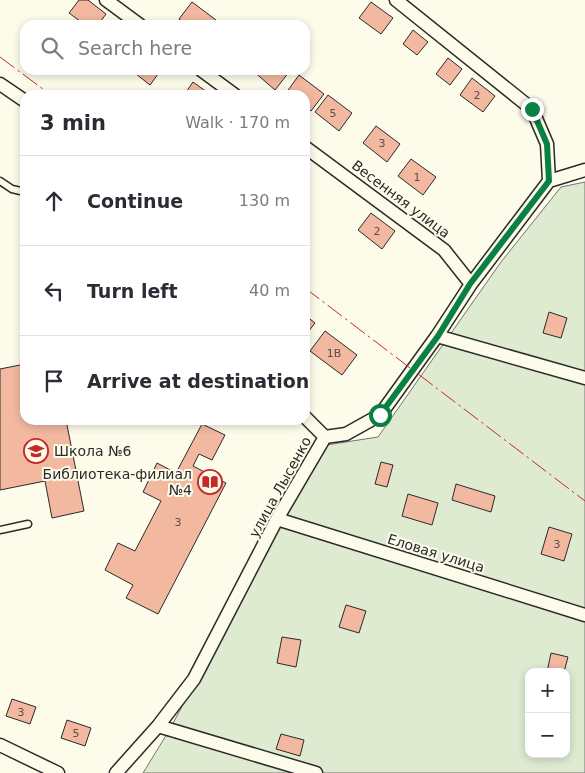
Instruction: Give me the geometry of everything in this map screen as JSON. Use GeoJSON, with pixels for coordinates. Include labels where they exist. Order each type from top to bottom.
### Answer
{"type":"FeatureCollection","features":[{"type":"Feature","properties":{"kind":"street"},"geometry":{"type":"LineString","coordinates":[[106,0],[133,20]]}},
{"type":"Feature","properties":{"kind":"street"},"geometry":{"type":"LineString","coordinates":[[396,0],[532,109],[547,144],[549,181],[585,170]]}},
{"type":"Feature","properties":{"kind":"street"},"geometry":{"type":"LineString","coordinates":[[208,75],[228,90]]}},
{"type":"Feature","properties":{"kind":"street"},"geometry":{"type":"LineString","coordinates":[[0,84],[20,97]]}},
{"type":"Feature","properties":{"kind":"street","name":"Весенняя улица"},"geometry":{"type":"LineString","coordinates":[[310,151],[444,250],[470,284]]}},
{"type":"Feature","properties":{"kind":"street","name":"улица Лысенко"},"geometry":{"type":"LineString","coordinates":[[116,773],[158,726],[194,679],[277,520],[325,437],[346,434],[380,415],[438,336],[470,284],[549,181]]}},
{"type":"Feature","properties":{"kind":"street"},"geometry":{"type":"LineString","coordinates":[[438,336],[585,378]]}},
{"type":"Feature","properties":{"kind":"street"},"geometry":{"type":"LineString","coordinates":[[310,422],[325,437]]}},
{"type":"Feature","properties":{"kind":"street","name":"Еловая улица"},"geometry":{"type":"LineString","coordinates":[[277,520],[585,615]]}},
{"type":"Feature","properties":{"kind":"street"},"geometry":{"type":"LineString","coordinates":[[158,726],[316,773]]}},
{"type":"Feature","properties":{"kind":"street"},"geometry":{"type":"LineString","coordinates":[[0,745],[58,773]]}},
{"type":"Feature","properties":{"kind":"lane"},"geometry":{"type":"LineString","coordinates":[[0,181],[12,190],[20,191]]}},
{"type":"Feature","properties":{"kind":"lane"},"geometry":{"type":"LineString","coordinates":[[0,530],[28,524]]}},
{"type":"Feature","properties":{"kind":"green space"},"geometry":{"type":"Polygon","coordinates":[[[585,182],[585,773],[143,773],[170,729],[320,446],[378,437],[501,262],[561,187],[585,182]]]}},
{"type":"Feature","properties":{"kind":"building"},"geometry":{"type":"Polygon","coordinates":[[[79,0],[88,0],[106,14],[102,20],[78,20],[69,13],[79,0]]]}},
{"type":"Feature","properties":{"kind":"building"},"geometry":{"type":"Polygon","coordinates":[[[192,2],[216,20],[180,20],[179,19],[192,2]]]}},
{"type":"Feature","properties":{"kind":"building"},"geometry":{"type":"Polygon","coordinates":[[[371,2],[393,18],[381,34],[359,18],[371,2]]]}},
{"type":"Feature","properties":{"kind":"building"},"geometry":{"type":"Polygon","coordinates":[[[413,30],[428,42],[417,55],[403,44],[413,30]]]}},
{"type":"Feature","properties":{"kind":"building"},"geometry":{"type":"Polygon","coordinates":[[[448,58],[462,69],[450,85],[436,74],[448,58]]]}},
{"type":"Feature","properties":{"kind":"building"},"geometry":{"type":"Polygon","coordinates":[[[137,75],[157,75],[150,85],[137,75]]]}},
{"type":"Feature","properties":{"kind":"building"},"geometry":{"type":"Polygon","coordinates":[[[258,75],[287,75],[275,90],[258,75]]]}},
{"type":"Feature","properties":{"kind":"building"},"geometry":{"type":"Polygon","coordinates":[[[299,75],[324,94],[311,111],[310,90],[288,90],[299,75]]]}},
{"type":"Feature","properties":{"kind":"building"},"geometry":{"type":"Polygon","coordinates":[[[472,78],[495,96],[483,112],[460,95],[472,78]]]}},
{"type":"Feature","properties":{"kind":"building"},"geometry":{"type":"Polygon","coordinates":[[[193,82],[204,90],[187,90],[193,82]]]}},
{"type":"Feature","properties":{"kind":"building"},"geometry":{"type":"Polygon","coordinates":[[[328,95],[352,113],[339,131],[315,112],[328,95]]]}},
{"type":"Feature","properties":{"kind":"building"},"geometry":{"type":"Polygon","coordinates":[[[376,126],[400,144],[387,162],[363,143],[376,126]]]}},
{"type":"Feature","properties":{"kind":"building"},"geometry":{"type":"Polygon","coordinates":[[[411,159],[436,177],[423,195],[398,176],[411,159]]]}},
{"type":"Feature","properties":{"kind":"building"},"geometry":{"type":"Polygon","coordinates":[[[371,213],[395,231],[382,249],[358,230],[371,213]]]}},
{"type":"Feature","properties":{"kind":"building"},"geometry":{"type":"Polygon","coordinates":[[[549,312],[567,318],[561,338],[543,333],[549,312]]]}},
{"type":"Feature","properties":{"kind":"building"},"geometry":{"type":"Polygon","coordinates":[[[310,319],[315,323],[310,330],[310,319]]]}},
{"type":"Feature","properties":{"kind":"building"},"geometry":{"type":"Polygon","coordinates":[[[325,331],[357,355],[342,375],[310,351],[325,331]]]}},
{"type":"Feature","properties":{"kind":"building","name":"Школа №6"},"geometry":{"type":"Polygon","coordinates":[[[20,365],[20,425],[67,425],[84,511],[52,518],[45,481],[0,490],[0,369],[20,365]]]}},
{"type":"Feature","properties":{"kind":"building"},"geometry":{"type":"Polygon","coordinates":[[[201,425],[225,435],[212,460],[199,454],[193,466],[226,483],[158,614],[126,598],[133,585],[105,570],[118,543],[135,551],[161,501],[143,492],[157,463],[176,473],[201,425]]]}},
{"type":"Feature","properties":{"kind":"building"},"geometry":{"type":"Polygon","coordinates":[[[381,462],[393,465],[387,487],[375,484],[381,462]]]}},
{"type":"Feature","properties":{"kind":"building"},"geometry":{"type":"Polygon","coordinates":[[[456,484],[495,496],[491,512],[452,500],[456,484]]]}},
{"type":"Feature","properties":{"kind":"building"},"geometry":{"type":"Polygon","coordinates":[[[408,494],[438,503],[432,525],[402,516],[408,494]]]}},
{"type":"Feature","properties":{"kind":"building"},"geometry":{"type":"Polygon","coordinates":[[[549,527],[572,534],[564,561],[541,554],[549,527]]]}},
{"type":"Feature","properties":{"kind":"building"},"geometry":{"type":"Polygon","coordinates":[[[346,605],[366,611],[359,633],[339,627],[346,605]]]}},
{"type":"Feature","properties":{"kind":"building"},"geometry":{"type":"Polygon","coordinates":[[[282,637],[301,640],[296,667],[277,663],[282,637]]]}},
{"type":"Feature","properties":{"kind":"building"},"geometry":{"type":"Polygon","coordinates":[[[551,653],[568,657],[565,668],[548,668],[551,653]]]}},
{"type":"Feature","properties":{"kind":"building"},"geometry":{"type":"Polygon","coordinates":[[[12,699],[36,707],[30,724],[6,716],[12,699]]]}},
{"type":"Feature","properties":{"kind":"building"},"geometry":{"type":"Polygon","coordinates":[[[67,720],[91,728],[85,746],[61,738],[67,720]]]}},
{"type":"Feature","properties":{"kind":"building"},"geometry":{"type":"Polygon","coordinates":[[[281,734],[304,740],[300,756],[276,749],[281,734]]]}},
{"type":"Feature","properties":{"kind":"power"},"geometry":{"type":"LineString","coordinates":[[0,57],[20,72]]}},
{"type":"Feature","properties":{"kind":"power"},"geometry":{"type":"LineString","coordinates":[[24,75],[44,90]]}},
{"type":"Feature","properties":{"kind":"power"},"geometry":{"type":"LineString","coordinates":[[310,292],[585,501]]}},
{"type":"Feature","properties":{"kind":"place","name":"Школа №6"},"geometry":{"type":"Point","coordinates":[36,451]}},
{"type":"Feature","properties":{"kind":"place","name":"Библиотека-филиал №4"},"geometry":{"type":"Point","coordinates":[210,482]}},
{"type":"Feature","properties":{"kind":"route"},"geometry":{"type":"LineString","coordinates":[[380,415],[438,336],[470,284],[549,181],[547,144],[532,109]]}}]}
